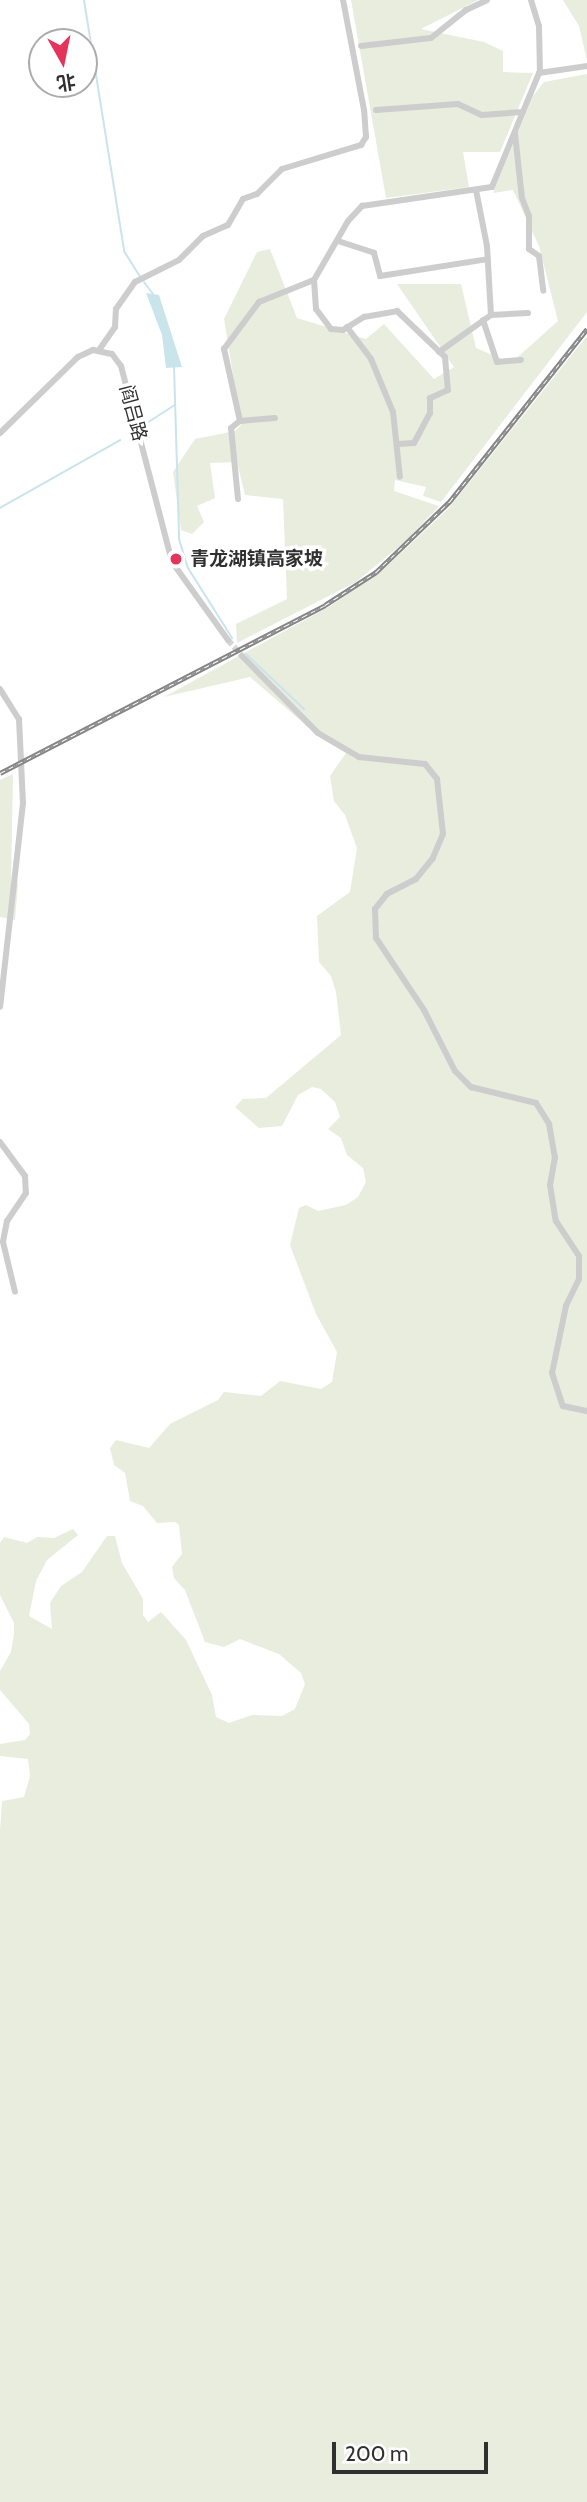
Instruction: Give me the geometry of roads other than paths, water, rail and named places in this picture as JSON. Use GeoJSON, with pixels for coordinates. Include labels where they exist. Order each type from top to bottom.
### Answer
{"type":"FeatureCollection","features":[{"type":"Feature","properties":{"kind":"street"},"geometry":{"type":"LineString","coordinates":[[0,433],[78,358],[99,350],[115,327],[116,309],[135,282],[178,261],[202,236],[228,225],[243,199],[257,194],[282,169],[361,145],[366,137],[363,110],[343,0]]}},
{"type":"Feature","properties":{"kind":"street"},"geometry":{"type":"LineString","coordinates":[[361,46],[431,38],[466,10],[487,0]]}},
{"type":"Feature","properties":{"kind":"street"},"geometry":{"type":"LineString","coordinates":[[399,444],[414,443],[430,413],[430,398],[449,390],[447,365],[439,352],[397,311],[364,317],[347,327],[331,329],[316,309],[314,280],[362,206],[492,187],[540,72],[540,26],[531,0]]}},
{"type":"Feature","properties":{"kind":"street"},"geometry":{"type":"LineString","coordinates":[[540,72],[587,66]]}},
{"type":"Feature","properties":{"kind":"street"},"geometry":{"type":"LineString","coordinates":[[376,110],[458,104],[482,115],[523,112]]}},
{"type":"Feature","properties":{"kind":"street"},"geometry":{"type":"LineString","coordinates":[[515,132],[522,198],[529,216],[529,249],[539,257],[542,291]]}},
{"type":"Feature","properties":{"kind":"street"},"geometry":{"type":"LineString","coordinates":[[476,190],[488,259],[491,315]]}},
{"type":"Feature","properties":{"kind":"street"},"geometry":{"type":"LineString","coordinates":[[338,241],[374,253],[380,276],[488,259]]}},
{"type":"Feature","properties":{"kind":"street"},"geometry":{"type":"LineString","coordinates":[[240,421],[224,349],[259,302],[314,280]]}},
{"type":"Feature","properties":{"kind":"street"},"geometry":{"type":"LineString","coordinates":[[439,352],[491,315],[528,313]]}},
{"type":"Feature","properties":{"kind":"street"},"geometry":{"type":"LineString","coordinates":[[483,320],[497,362],[521,360]]}},
{"type":"Feature","properties":{"kind":"street"},"geometry":{"type":"LineString","coordinates":[[347,327],[374,366],[393,412],[399,444],[400,477]]}},
{"type":"Feature","properties":{"kind":"street","name":"阎吕路"},"geometry":{"type":"LineString","coordinates":[[99,350],[112,354],[121,366],[172,562],[201,608],[228,640]]}},
{"type":"Feature","properties":{"kind":"street"},"geometry":{"type":"LineString","coordinates":[[238,499],[231,428],[240,421],[275,418]]}},
{"type":"Feature","properties":{"kind":"street"},"geometry":{"type":"LineString","coordinates":[[242,656],[318,733],[359,757],[425,764],[437,779],[443,834],[433,858],[416,880],[387,894],[375,909],[376,939],[424,1010],[455,1071],[471,1087],[536,1103],[549,1124],[555,1157],[550,1185],[556,1221],[579,1256],[579,1279],[566,1306],[552,1373],[563,1406],[587,1412]]}},
{"type":"Feature","properties":{"kind":"street"},"geometry":{"type":"LineString","coordinates":[[0,689],[19,719],[23,803],[0,1007]]}},
{"type":"Feature","properties":{"kind":"street"},"geometry":{"type":"LineString","coordinates":[[0,1142],[25,1176],[26,1193],[7,1222],[3,1242],[15,1292]]}},
{"type":"Feature","properties":{"kind":"water"},"geometry":{"type":"Polygon","coordinates":[[[146,293],[159,295],[182,367],[166,368],[162,335],[146,293]]]}},
{"type":"Feature","properties":{"kind":"waterway"},"geometry":{"type":"LineString","coordinates":[[84,0],[124,251],[140,277]]}},
{"type":"Feature","properties":{"kind":"waterway"},"geometry":{"type":"LineString","coordinates":[[144,282],[153,294]]}},
{"type":"Feature","properties":{"kind":"waterway"},"geometry":{"type":"LineString","coordinates":[[174,366],[179,539],[188,568],[232,638]]}},
{"type":"Feature","properties":{"kind":"waterway"},"geometry":{"type":"LineString","coordinates":[[147,423],[175,405]]}},
{"type":"Feature","properties":{"kind":"waterway"},"geometry":{"type":"LineString","coordinates":[[0,508],[120,440]]}},
{"type":"Feature","properties":{"kind":"waterway"},"geometry":{"type":"LineString","coordinates":[[246,654],[304,709]]}},
{"type":"Feature","properties":{"kind":"tunnel"},"geometry":{"type":"LineString","coordinates":[[228,640],[242,656]]}},
{"type":"Feature","properties":{"kind":"railway"},"geometry":{"type":"LineString","coordinates":[[0,773],[325,605],[376,572],[450,501],[587,329]]}},
{"type":"Feature","properties":{"kind":"place","name":"青龙湖镇高家坡"},"geometry":{"type":"Point","coordinates":[176,559]}}]}
